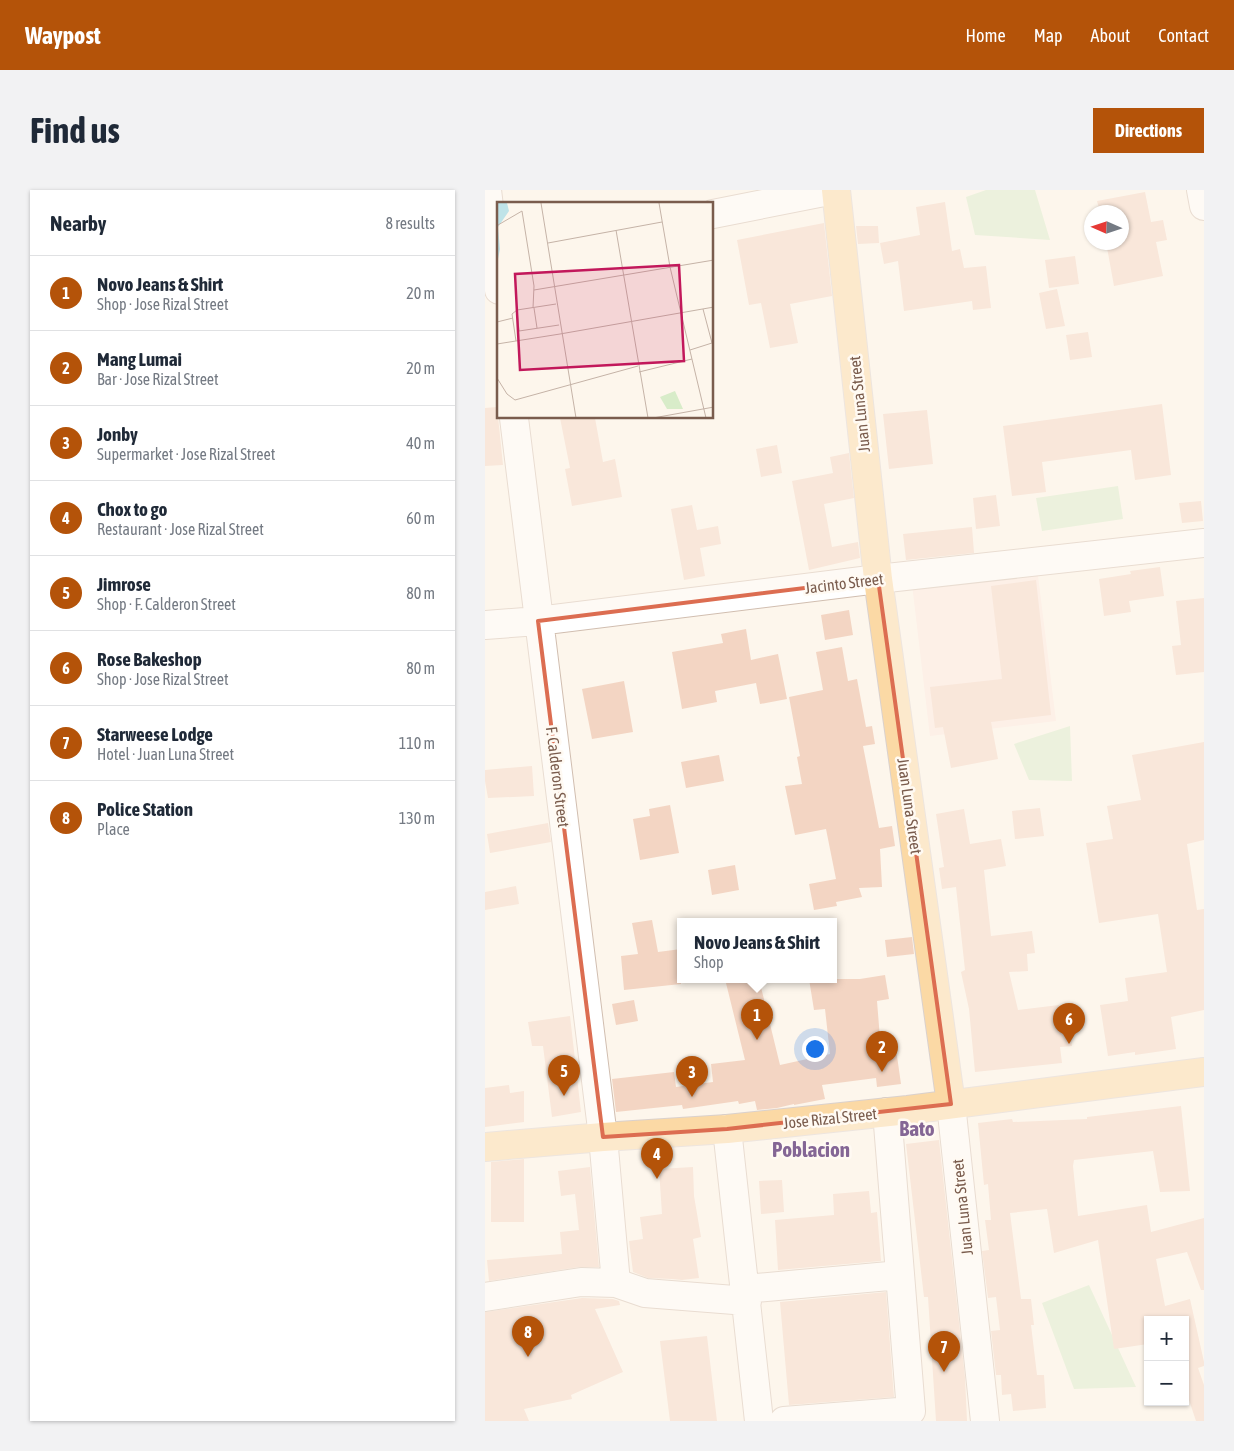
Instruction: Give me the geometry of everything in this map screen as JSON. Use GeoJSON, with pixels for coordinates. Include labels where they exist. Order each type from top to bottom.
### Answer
{"type":"FeatureCollection","features":[{"type":"Feature","properties":{"kind":"main road","name":"Juan Luna Street"},"geometry":{"type":"LineString","coordinates":[[835,190],[878,579],[951,1104]]}},
{"type":"Feature","properties":{"kind":"main road","name":"Jose Rizal Street"},"geometry":{"type":"LineString","coordinates":[[485,1148],[603,1137],[727,1129],[887,1112],[1204,1072]]}},
{"type":"Feature","properties":{"kind":"street"},"geometry":{"type":"LineString","coordinates":[[487,190],[493,258],[497,279]]}},
{"type":"Feature","properties":{"kind":"street"},"geometry":{"type":"LineString","coordinates":[[714,214],[835,190]]}},
{"type":"Feature","properties":{"kind":"street"},"geometry":{"type":"LineString","coordinates":[[1201,190],[1204,206]]}},
{"type":"Feature","properties":{"kind":"street","name":"F. Calderon Street"},"geometry":{"type":"LineString","coordinates":[[514,419],[603,1137],[617,1283]]}},
{"type":"Feature","properties":{"kind":"street","name":"Jacinto Street"},"geometry":{"type":"LineString","coordinates":[[485,626],[878,579],[1204,543]]}},
{"type":"Feature","properties":{"kind":"street","name":"Juan Luna Street"},"geometry":{"type":"LineString","coordinates":[[951,1104],[985,1421]]}},
{"type":"Feature","properties":{"kind":"street"},"geometry":{"type":"LineString","coordinates":[[784,1421],[912,1416],[887,1112]]}},
{"type":"Feature","properties":{"kind":"street"},"geometry":{"type":"LineString","coordinates":[[727,1129],[759,1421]]}},
{"type":"Feature","properties":{"kind":"street"},"geometry":{"type":"LineString","coordinates":[[485,1297],[581,1282],[617,1283],[645,1292],[746,1295],[900,1275]]}},
{"type":"Feature","properties":{"kind":"highlighted area"},"geometry":{"type":"Polygon","coordinates":[[[878,579],[951,1104],[727,1129],[603,1137],[538,621],[878,579]]]}},
{"type":"Feature","properties":{"kind":"shaded area"},"geometry":{"type":"Polygon","coordinates":[[[1037,568],[1056,721],[930,736],[912,584],[1037,568]]]}},
{"type":"Feature","properties":{"kind":"green space"},"geometry":{"type":"Polygon","coordinates":[[[986,190],[1035,190],[1050,240],[975,235],[966,197],[986,190]]]}},
{"type":"Feature","properties":{"kind":"green space"},"geometry":{"type":"Polygon","coordinates":[[[1118,486],[1123,519],[1042,531],[1036,498],[1118,486]]]}},
{"type":"Feature","properties":{"kind":"green space"},"geometry":{"type":"Polygon","coordinates":[[[1070,726],[1072,781],[1029,780],[1014,744],[1070,726]]]}},
{"type":"Feature","properties":{"kind":"green space"},"geometry":{"type":"Polygon","coordinates":[[[1089,1285],[1136,1387],[1074,1389],[1042,1303],[1089,1285]]]}},
{"type":"Feature","properties":{"kind":"building"},"geometry":{"type":"Polygon","coordinates":[[[1145,192],[1151,222],[1163,220],[1167,240],[1156,242],[1163,276],[1114,286],[1107,250],[1129,250],[1129,205],[1098,205],[1097,201],[1145,192]]]}},
{"type":"Feature","properties":{"kind":"building"},"geometry":{"type":"Polygon","coordinates":[[[945,202],[952,251],[960,249],[964,268],[986,266],[991,308],[973,310],[972,301],[904,311],[898,261],[884,264],[880,243],[920,235],[916,207],[945,202]]]}},
{"type":"Feature","properties":{"kind":"building"},"geometry":{"type":"Polygon","coordinates":[[[824,223],[832,296],[790,304],[798,343],[770,348],[761,303],[749,305],[737,240],[824,223]]]}},
{"type":"Feature","properties":{"kind":"building"},"geometry":{"type":"Polygon","coordinates":[[[856,226],[878,226],[879,243],[858,244],[856,226]]]}},
{"type":"Feature","properties":{"kind":"building"},"geometry":{"type":"Polygon","coordinates":[[[1075,256],[1079,284],[1049,288],[1045,260],[1075,256]]]}},
{"type":"Feature","properties":{"kind":"building"},"geometry":{"type":"Polygon","coordinates":[[[1057,289],[1065,326],[1046,329],[1039,293],[1057,289]]]}},
{"type":"Feature","properties":{"kind":"building"},"geometry":{"type":"Polygon","coordinates":[[[1088,332],[1092,357],[1070,360],[1066,335],[1088,332]]]}},
{"type":"Feature","properties":{"kind":"building"},"geometry":{"type":"Polygon","coordinates":[[[1162,404],[1171,475],[1135,480],[1131,450],[1042,462],[1046,492],[1012,496],[1003,426],[1162,404]]]}},
{"type":"Feature","properties":{"kind":"building"},"geometry":{"type":"Polygon","coordinates":[[[497,407],[503,465],[485,466],[485,408],[497,407]]]}},
{"type":"Feature","properties":{"kind":"building"},"geometry":{"type":"Polygon","coordinates":[[[927,410],[933,464],[889,469],[883,414],[927,410]]]}},
{"type":"Feature","properties":{"kind":"building"},"geometry":{"type":"Polygon","coordinates":[[[560,419],[595,419],[603,462],[615,459],[622,497],[572,506],[565,469],[570,468],[560,419]]]}},
{"type":"Feature","properties":{"kind":"building"},"geometry":{"type":"Polygon","coordinates":[[[777,445],[782,473],[761,477],[756,449],[777,445]]]}},
{"type":"Feature","properties":{"kind":"building"},"geometry":{"type":"Polygon","coordinates":[[[849,453],[854,498],[824,504],[832,547],[858,542],[860,558],[809,570],[792,481],[833,473],[830,457],[849,453]]]}},
{"type":"Feature","properties":{"kind":"building"},"geometry":{"type":"Polygon","coordinates":[[[996,495],[1000,526],[976,529],[973,498],[996,495]]]}},
{"type":"Feature","properties":{"kind":"building"},"geometry":{"type":"Polygon","coordinates":[[[1201,501],[1203,521],[1182,523],[1179,503],[1201,501]]]}},
{"type":"Feature","properties":{"kind":"building"},"geometry":{"type":"Polygon","coordinates":[[[692,505],[697,530],[718,526],[721,544],[700,548],[705,576],[684,580],[671,509],[692,505]]]}},
{"type":"Feature","properties":{"kind":"building"},"geometry":{"type":"Polygon","coordinates":[[[972,527],[974,553],[906,560],[903,534],[972,527]]]}},
{"type":"Feature","properties":{"kind":"building"},"geometry":{"type":"Polygon","coordinates":[[[1160,567],[1164,596],[1129,601],[1131,612],[1104,616],[1099,579],[1131,574],[1130,571],[1160,567]]]}},
{"type":"Feature","properties":{"kind":"building"},"geometry":{"type":"Polygon","coordinates":[[[1036,580],[1051,715],[991,722],[998,759],[951,768],[943,727],[935,728],[930,687],[1002,679],[991,586],[1036,580]]]}},
{"type":"Feature","properties":{"kind":"building"},"geometry":{"type":"Polygon","coordinates":[[[1204,598],[1204,672],[1176,675],[1172,646],[1181,645],[1176,601],[1204,598]]]}},
{"type":"Feature","properties":{"kind":"building"},"geometry":{"type":"Polygon","coordinates":[[[849,610],[853,635],[825,640],[821,615],[849,610]]]}},
{"type":"Feature","properties":{"kind":"building"},"geometry":{"type":"Polygon","coordinates":[[[746,629],[751,660],[778,654],[787,699],[760,704],[756,683],[715,691],[717,702],[682,709],[672,652],[723,643],[721,634],[746,629]]]}},
{"type":"Feature","properties":{"kind":"building"},"geometry":{"type":"Polygon","coordinates":[[[842,647],[848,681],[857,679],[866,727],[872,726],[875,744],[863,746],[879,828],[892,826],[895,846],[880,849],[882,887],[859,888],[862,897],[836,902],[837,906],[814,910],[809,884],[836,879],[826,829],[795,835],[785,786],[802,784],[797,757],[800,756],[789,697],[823,690],[816,652],[842,647]]]}},
{"type":"Feature","properties":{"kind":"building"},"geometry":{"type":"Polygon","coordinates":[[[624,681],[633,732],[592,739],[582,689],[624,681]]]}},
{"type":"Feature","properties":{"kind":"building"},"geometry":{"type":"Polygon","coordinates":[[[1204,742],[1204,840],[1187,844],[1197,910],[1204,909],[1204,1010],[1171,1017],[1176,1049],[1135,1055],[1135,1052],[1108,1056],[1100,1005],[1128,1001],[1125,978],[1167,972],[1158,914],[1099,923],[1086,843],[1113,839],[1107,806],[1141,800],[1132,755],[1204,742]]]}},
{"type":"Feature","properties":{"kind":"building"},"geometry":{"type":"Polygon","coordinates":[[[719,755],[724,781],[686,788],[681,762],[719,755]]]}},
{"type":"Feature","properties":{"kind":"building"},"geometry":{"type":"Polygon","coordinates":[[[532,766],[534,796],[488,798],[485,770],[532,766]]]}},
{"type":"Feature","properties":{"kind":"building"},"geometry":{"type":"Polygon","coordinates":[[[670,805],[679,853],[640,860],[633,819],[650,816],[649,809],[670,805]]]}},
{"type":"Feature","properties":{"kind":"building"},"geometry":{"type":"Polygon","coordinates":[[[1040,808],[1044,836],[1015,839],[1012,811],[1040,808]]]}},
{"type":"Feature","properties":{"kind":"building"},"geometry":{"type":"Polygon","coordinates":[[[964,809],[970,844],[1001,839],[1006,866],[984,870],[991,936],[1032,931],[1035,953],[1027,954],[1028,971],[1009,972],[1018,1010],[1059,1005],[1061,1023],[1069,1022],[1072,1046],[1060,1047],[1062,1063],[975,1072],[969,1009],[961,972],[965,970],[956,887],[942,889],[939,868],[944,867],[936,814],[964,809]]]}},
{"type":"Feature","properties":{"kind":"building"},"geometry":{"type":"Polygon","coordinates":[[[548,823],[551,842],[490,853],[487,834],[548,823]]]}},
{"type":"Feature","properties":{"kind":"building"},"geometry":{"type":"Polygon","coordinates":[[[735,865],[739,890],[712,895],[708,870],[735,865]]]}},
{"type":"Feature","properties":{"kind":"building"},"geometry":{"type":"Polygon","coordinates":[[[516,886],[519,904],[485,910],[485,892],[516,886]]]}},
{"type":"Feature","properties":{"kind":"building"},"geometry":{"type":"Polygon","coordinates":[[[652,920],[658,952],[677,950],[677,983],[681,984],[624,990],[621,956],[638,954],[632,923],[652,920]]]}},
{"type":"Feature","properties":{"kind":"building"},"geometry":{"type":"Polygon","coordinates":[[[912,937],[914,954],[887,957],[885,940],[912,937]]]}},
{"type":"Feature","properties":{"kind":"building"},"geometry":{"type":"Polygon","coordinates":[[[885,975],[889,999],[877,1001],[881,1051],[896,1049],[901,1084],[877,1087],[876,1078],[822,1085],[825,1099],[757,1110],[755,1101],[739,1104],[738,1101],[683,1109],[682,1105],[616,1112],[612,1079],[674,1072],[676,1087],[713,1082],[711,1064],[745,1060],[726,983],[760,983],[780,1065],[830,1054],[825,1009],[814,1010],[810,983],[837,983],[837,979],[860,979],[885,975]]]}},
{"type":"Feature","properties":{"kind":"building"},"geometry":{"type":"Polygon","coordinates":[[[634,1000],[638,1021],[616,1025],[612,1004],[634,1000]]]}},
{"type":"Feature","properties":{"kind":"building"},"geometry":{"type":"Polygon","coordinates":[[[570,1016],[581,1112],[552,1117],[543,1046],[532,1046],[528,1022],[570,1016]]]}},
{"type":"Feature","properties":{"kind":"building"},"geometry":{"type":"Polygon","coordinates":[[[509,1085],[510,1093],[524,1091],[524,1122],[485,1127],[485,1088],[509,1085]]]}},
{"type":"Feature","properties":{"kind":"building"},"geometry":{"type":"Polygon","coordinates":[[[1181,1106],[1190,1191],[1160,1192],[1153,1151],[1074,1160],[1073,1166],[1078,1216],[1147,1205],[1151,1232],[1204,1218],[1204,1290],[1201,1290],[1187,1252],[1156,1259],[1165,1306],[1190,1299],[1204,1362],[1204,1366],[1198,1368],[1204,1385],[1204,1421],[1196,1421],[1189,1400],[1189,1316],[1144,1316],[1144,1345],[1114,1349],[1098,1240],[1054,1253],[1047,1209],[1010,1213],[1021,1299],[1031,1299],[1034,1325],[1031,1325],[1037,1375],[1044,1375],[1046,1408],[1013,1411],[1011,1394],[1002,1395],[1001,1375],[996,1375],[991,1331],[1000,1330],[996,1297],[988,1298],[982,1251],[989,1250],[985,1220],[991,1220],[988,1184],[984,1185],[978,1123],[1012,1119],[1013,1122],[1087,1119],[1087,1117],[1181,1106]]]}},
{"type":"Feature","properties":{"kind":"building"},"geometry":{"type":"Polygon","coordinates":[[[939,1140],[965,1377],[967,1421],[936,1421],[928,1297],[924,1297],[906,1144],[939,1140]]]}},
{"type":"Feature","properties":{"kind":"building"},"geometry":{"type":"Polygon","coordinates":[[[524,1159],[524,1222],[491,1222],[491,1162],[524,1159]]]}},
{"type":"Feature","properties":{"kind":"building"},"geometry":{"type":"Polygon","coordinates":[[[590,1167],[599,1267],[579,1267],[489,1281],[487,1260],[562,1254],[560,1232],[579,1230],[575,1194],[561,1196],[558,1171],[590,1167]]]}},
{"type":"Feature","properties":{"kind":"building"},"geometry":{"type":"Polygon","coordinates":[[[693,1167],[694,1196],[701,1237],[693,1239],[699,1278],[682,1280],[648,1278],[633,1272],[629,1241],[643,1239],[640,1217],[662,1214],[659,1169],[693,1167]]]}},
{"type":"Feature","properties":{"kind":"building"},"geometry":{"type":"Polygon","coordinates":[[[782,1180],[784,1212],[761,1214],[759,1181],[782,1180]]]}},
{"type":"Feature","properties":{"kind":"building"},"geometry":{"type":"Polygon","coordinates":[[[869,1191],[871,1213],[877,1212],[881,1261],[778,1270],[775,1220],[834,1215],[833,1194],[869,1191]]]}},
{"type":"Feature","properties":{"kind":"building"},"geometry":{"type":"Polygon","coordinates":[[[886,1292],[894,1397],[789,1405],[780,1302],[886,1292]]]}},
{"type":"Feature","properties":{"kind":"building"},"geometry":{"type":"Polygon","coordinates":[[[582,1298],[613,1299],[619,1301],[620,1305],[595,1309],[623,1372],[571,1395],[572,1399],[524,1409],[529,1421],[485,1421],[485,1312],[582,1298]]]}},
{"type":"Feature","properties":{"kind":"building"},"geometry":{"type":"Polygon","coordinates":[[[707,1336],[717,1421],[670,1421],[660,1341],[707,1336]]]}},
{"type":"Feature","properties":{"kind":"place","name":"Novo Jeans & Shirt"},"geometry":{"type":"Point","coordinates":[757,1040]}},
{"type":"Feature","properties":{"kind":"place","name":"Rose Bakeshop"},"geometry":{"type":"Point","coordinates":[1069,1044]}},
{"type":"Feature","properties":{"kind":"place","name":"Mang Lumai"},"geometry":{"type":"Point","coordinates":[882,1072]}},
{"type":"Feature","properties":{"kind":"place","name":"Jimrose"},"geometry":{"type":"Point","coordinates":[564,1096]}},
{"type":"Feature","properties":{"kind":"place","name":"Jonby"},"geometry":{"type":"Point","coordinates":[692,1097]}},
{"type":"Feature","properties":{"kind":"place","name":"Chox to go"},"geometry":{"type":"Point","coordinates":[657,1179]}},
{"type":"Feature","properties":{"kind":"place","name":"Police Station"},"geometry":{"type":"Point","coordinates":[528,1357]}},
{"type":"Feature","properties":{"kind":"place","name":"Starweese Lodge"},"geometry":{"type":"Point","coordinates":[944,1372]}},
{"type":"Feature","properties":{"kind":"district","name":"Bato"},"geometry":{"type":"Point","coordinates":[917,1129]}},
{"type":"Feature","properties":{"kind":"district","name":"Poblacion"},"geometry":{"type":"Point","coordinates":[811,1150]}}]}
